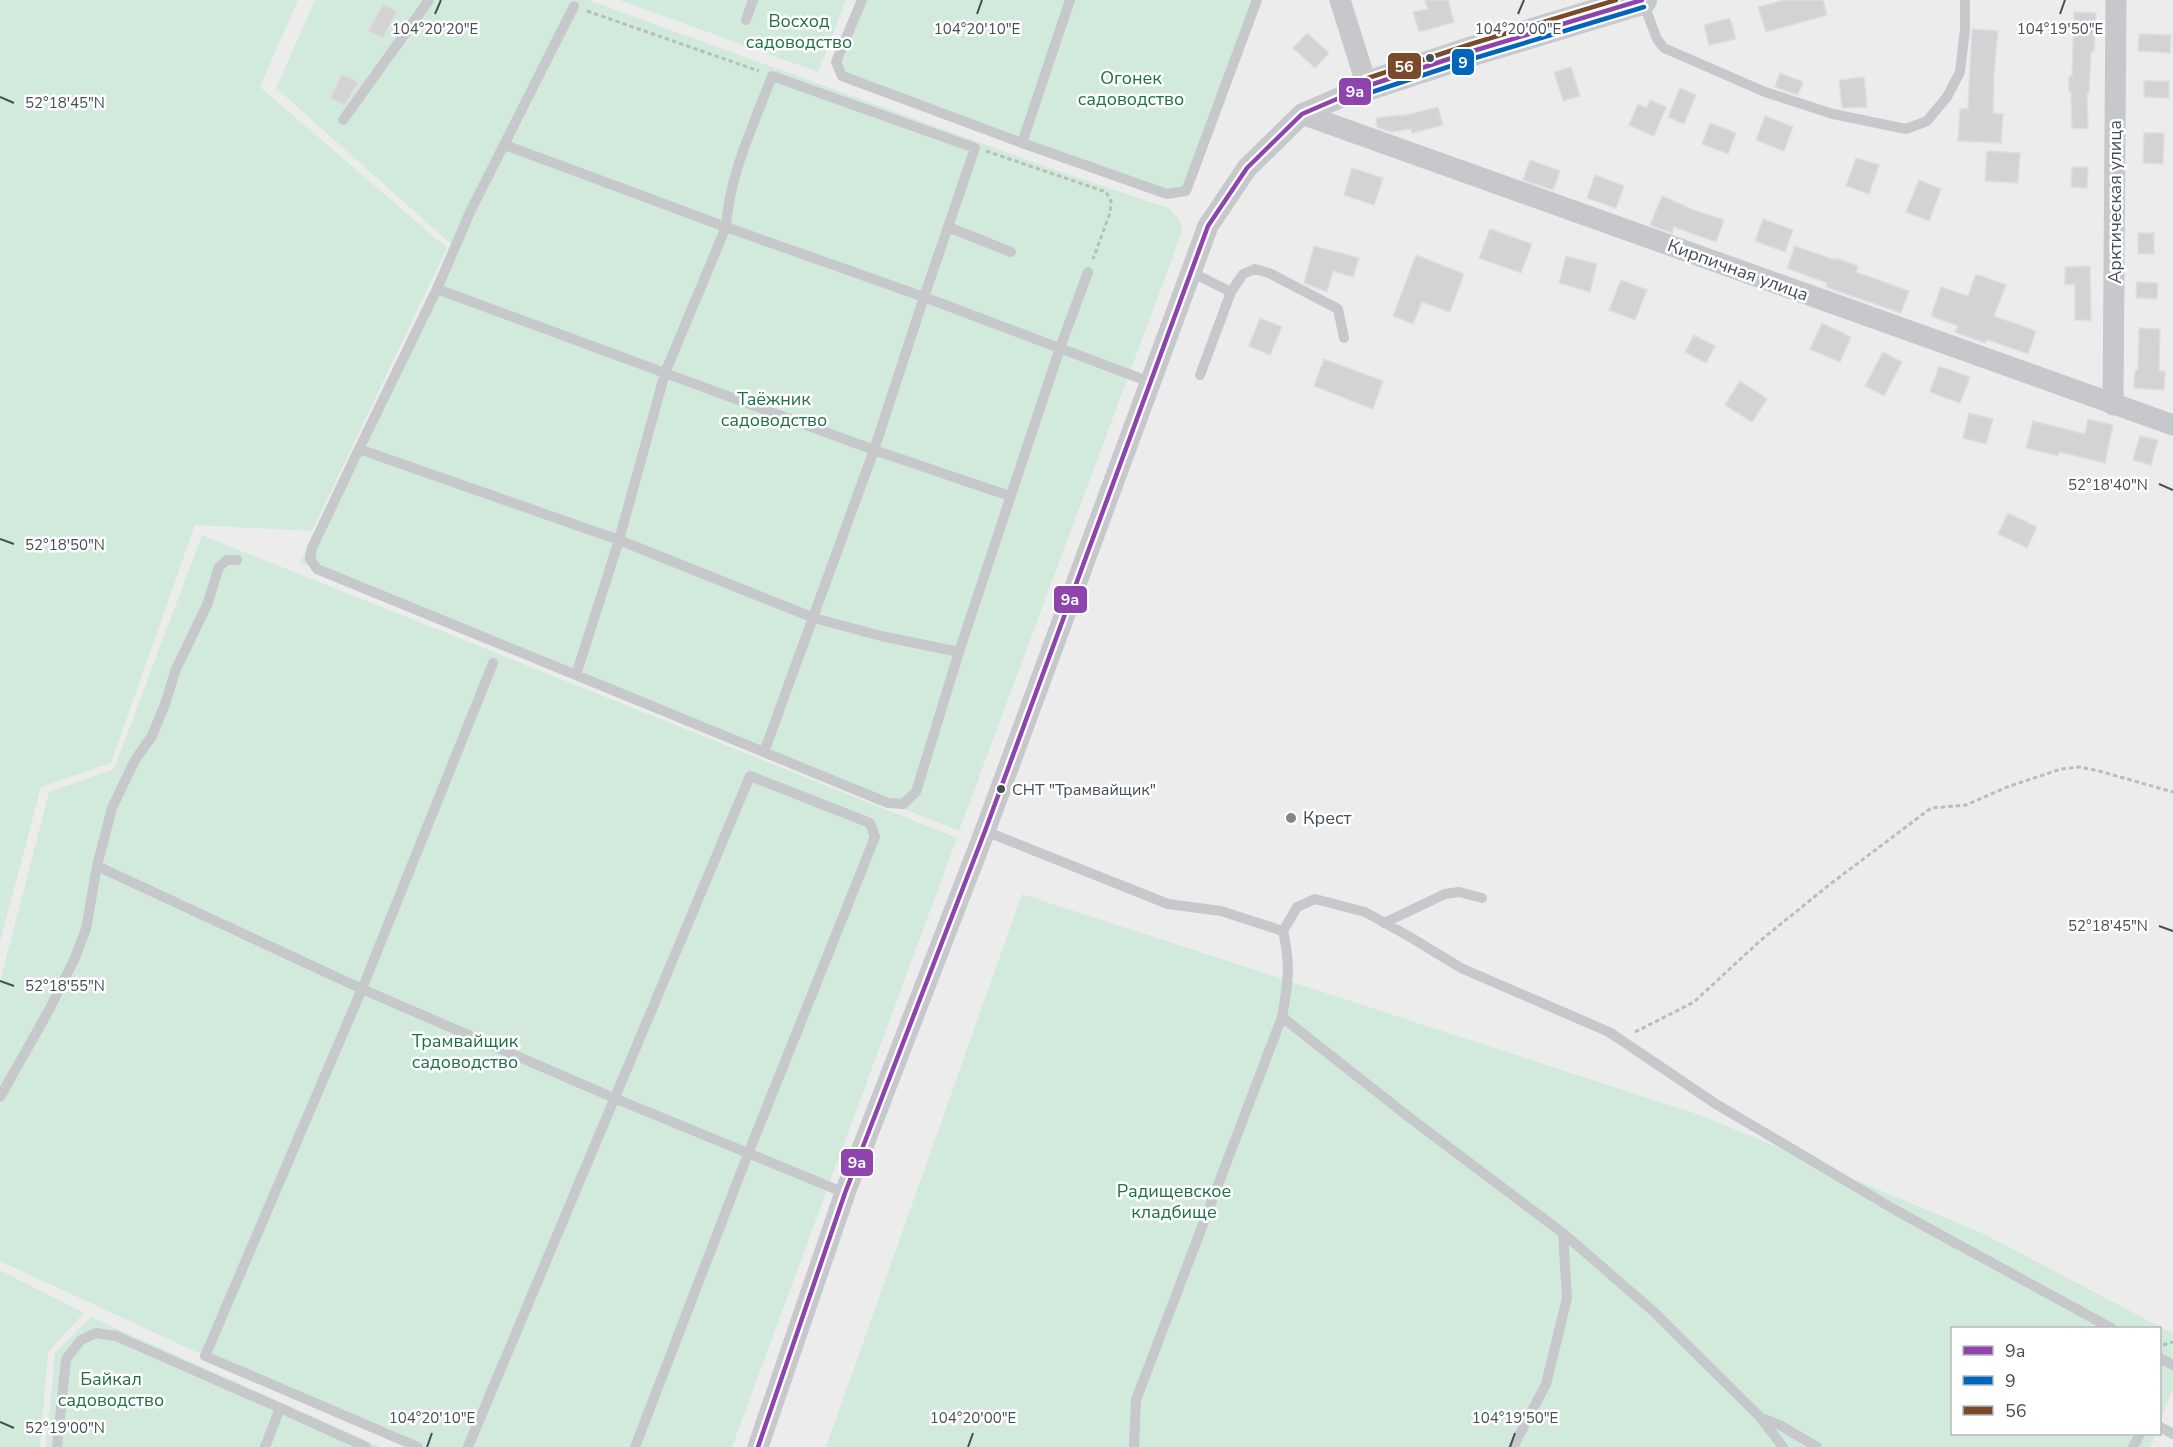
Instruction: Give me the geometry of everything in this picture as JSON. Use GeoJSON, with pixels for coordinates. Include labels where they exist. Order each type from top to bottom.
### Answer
{"type":"FeatureCollection","features":[{"type":"Feature","properties":{"kind":"street"},"geometry":{"type":"LineString","coordinates":[[1340,0],[1367,86]]}},
{"type":"Feature","properties":{"kind":"street"},"geometry":{"type":"LineString","coordinates":[[758,1447],[845,1193],[985,831],[1208,226],[1247,168],[1302,114],[1367,86],[1642,0]]}},
{"type":"Feature","properties":{"kind":"street","name":"Арктическая улица"},"geometry":{"type":"LineString","coordinates":[[2113,405],[2116,0]]}},
{"type":"Feature","properties":{"kind":"street","name":"Кирпичная улица"},"geometry":{"type":"LineString","coordinates":[[1302,114],[2173,425]]}},
{"type":"Feature","properties":{"kind":"lane"},"geometry":{"type":"LineString","coordinates":[[343,120],[429,0]]}},
{"type":"Feature","properties":{"kind":"lane"},"geometry":{"type":"LineString","coordinates":[[746,20],[753,0]]}},
{"type":"Feature","properties":{"kind":"lane"},"geometry":{"type":"LineString","coordinates":[[862,0],[836,62],[842,76],[1167,194],[1186,191],[1257,0]]}},
{"type":"Feature","properties":{"kind":"lane"},"geometry":{"type":"LineString","coordinates":[[1022,143],[1070,0]]}},
{"type":"Feature","properties":{"kind":"lane"},"geometry":{"type":"LineString","coordinates":[[1642,0],[1664,48],[1765,92],[1833,114],[1906,129],[1926,121],[1947,97],[1960,72],[1965,29],[1965,0]]}},
{"type":"Feature","properties":{"kind":"lane"},"geometry":{"type":"LineString","coordinates":[[574,6],[470,212],[437,289],[312,548],[310,559],[317,569],[888,803],[903,804],[916,792],[1010,496],[1088,272]]}},
{"type":"Feature","properties":{"kind":"lane"},"geometry":{"type":"LineString","coordinates":[[576,675],[620,540],[665,373],[726,227],[727,208],[738,167],[772,76],[975,148],[874,450],[764,752]]}},
{"type":"Feature","properties":{"kind":"lane"},"geometry":{"type":"LineString","coordinates":[[505,145],[924,297],[1150,382]]}},
{"type":"Feature","properties":{"kind":"lane"},"geometry":{"type":"LineString","coordinates":[[948,227],[1011,252]]}},
{"type":"Feature","properties":{"kind":"lane"},"geometry":{"type":"LineString","coordinates":[[1200,375],[1231,292],[1243,274],[1255,269],[1269,273],[1338,309],[1344,339]]}},
{"type":"Feature","properties":{"kind":"lane"},"geometry":{"type":"LineString","coordinates":[[1191,272],[1231,292]]}},
{"type":"Feature","properties":{"kind":"lane"},"geometry":{"type":"LineString","coordinates":[[437,289],[874,450],[1010,496]]}},
{"type":"Feature","properties":{"kind":"lane"},"geometry":{"type":"LineString","coordinates":[[359,449],[620,540],[814,618],[881,636],[959,652]]}},
{"type":"Feature","properties":{"kind":"lane"},"geometry":{"type":"LineString","coordinates":[[0,1097],[49,1010],[75,958],[86,928],[97,866],[112,808],[135,760],[159,722],[176,669],[207,605],[219,567],[227,560],[237,560]]}},
{"type":"Feature","properties":{"kind":"lane"},"geometry":{"type":"LineString","coordinates":[[418,1447],[204,1356],[362,989],[493,663]]}},
{"type":"Feature","properties":{"kind":"lane"},"geometry":{"type":"LineString","coordinates":[[468,1447],[750,776],[870,823],[875,837],[748,1154],[635,1447]]}},
{"type":"Feature","properties":{"kind":"lane"},"geometry":{"type":"LineString","coordinates":[[985,831],[1168,904],[1221,911],[1283,931]]}},
{"type":"Feature","properties":{"kind":"lane"},"geometry":{"type":"LineString","coordinates":[[97,866],[362,989],[614,1098],[845,1193]]}},
{"type":"Feature","properties":{"kind":"lane"},"geometry":{"type":"LineString","coordinates":[[1384,924],[1445,894],[1460,892],[1482,898]]}},
{"type":"Feature","properties":{"kind":"lane"},"geometry":{"type":"LineString","coordinates":[[1134,1447],[1136,1400],[1282,1017],[1289,974],[1288,953],[1283,931],[1297,907],[1315,899],[1365,912],[1461,968],[1609,1032],[1716,1104],[1897,1211],[2108,1327]]}},
{"type":"Feature","properties":{"kind":"lane"},"geometry":{"type":"LineString","coordinates":[[1282,1017],[1410,1118],[1563,1233],[1654,1312],[1760,1417],[1783,1447]]}},
{"type":"Feature","properties":{"kind":"lane"},"geometry":{"type":"LineString","coordinates":[[1513,1447],[1546,1384],[1567,1298],[1563,1233]]}},
{"type":"Feature","properties":{"kind":"lane"},"geometry":{"type":"LineString","coordinates":[[57,1447],[66,1359],[81,1340],[96,1334],[116,1336],[366,1447]]}},
{"type":"Feature","properties":{"kind":"lane"},"geometry":{"type":"LineString","coordinates":[[265,1447],[280,1408]]}},
{"type":"Feature","properties":{"kind":"lane"},"geometry":{"type":"LineString","coordinates":[[1760,1417],[1780,1425],[1817,1447]]}},
{"type":"Feature","properties":{"kind":"path"},"geometry":{"type":"LineString","coordinates":[[574,6],[772,76]]}},
{"type":"Feature","properties":{"kind":"path"},"geometry":{"type":"LineString","coordinates":[[975,148],[1106,192],[1111,201],[1110,213],[1088,272]]}},
{"type":"Feature","properties":{"kind":"path"},"geometry":{"type":"LineString","coordinates":[[1620,1040],[1694,1002],[1761,940],[1931,808],[1966,805],[2007,787],[2061,769],[2079,767],[2173,792]]}},
{"type":"Feature","properties":{"kind":"green space"},"geometry":{"type":"Polygon","coordinates":[[[0,0],[298,0],[260,87],[447,248],[312,531],[195,525],[111,763],[41,787],[0,942],[0,0]]]}},
{"type":"Feature","properties":{"kind":"green space","name":"Таёжник садоводство"},"geometry":{"type":"Polygon","coordinates":[[[315,0],[588,0],[1044,166],[1171,209],[1183,226],[1172,259],[959,831],[300,562],[452,245],[276,88],[315,0]]]}},
{"type":"Feature","properties":{"kind":"green space","name":"Восход садоводство"},"geometry":{"type":"Polygon","coordinates":[[[619,0],[846,0],[818,72],[619,0]]]}},
{"type":"Feature","properties":{"kind":"green space","name":"Огонек садоводство"},"geometry":{"type":"Polygon","coordinates":[[[862,0],[1257,0],[1186,191],[1158,190],[842,76],[836,62],[862,0]]]}},
{"type":"Feature","properties":{"kind":"green space","name":"Трамвайщик садоводство"},"geometry":{"type":"Polygon","coordinates":[[[202,535],[957,838],[732,1447],[418,1447],[205,1356],[0,1261],[0,982],[49,792],[114,769],[202,535]]]}},
{"type":"Feature","properties":{"kind":"green space","name":"Радищевское кладбище"},"geometry":{"type":"Polygon","coordinates":[[[1022,894],[1703,1116],[1982,1233],[2161,1327],[1951,1327],[1951,1435],[2156,1435],[2150,1447],[826,1447],[1022,894]]]}},
{"type":"Feature","properties":{"kind":"green space"},"geometry":{"type":"Polygon","coordinates":[[[0,1270],[84,1313],[48,1352],[40,1447],[0,1447],[0,1270]]]}},
{"type":"Feature","properties":{"kind":"green space","name":"Байкал садоводство"},"geometry":{"type":"Polygon","coordinates":[[[91,1317],[381,1447],[46,1447],[55,1353],[91,1317]]]}},
{"type":"Feature","properties":{"kind":"green space","name":"Радищевское кладбище"},"geometry":{"type":"Polygon","coordinates":[[[2161,1327],[2172,1333],[2173,1388],[2161,1420],[2161,1327]]]}},
{"type":"Feature","properties":{"kind":"building"},"geometry":{"type":"Polygon","coordinates":[[[1425,0],[1448,0],[1454,22],[1419,32],[1413,12],[1428,9],[1425,0]]]}},
{"type":"Feature","properties":{"kind":"building"},"geometry":{"type":"Polygon","coordinates":[[[1784,0],[1823,0],[1827,15],[1766,32],[1758,7],[1784,0]]]}},
{"type":"Feature","properties":{"kind":"building"},"geometry":{"type":"Polygon","coordinates":[[[383,4],[397,11],[383,38],[368,31],[383,4]]]}},
{"type":"Feature","properties":{"kind":"building"},"geometry":{"type":"Polygon","coordinates":[[[2074,12],[2096,13],[2094,52],[2091,52],[2089,93],[2087,93],[2088,128],[2072,129],[2069,76],[2072,76],[2074,12]]]}},
{"type":"Feature","properties":{"kind":"building"},"geometry":{"type":"Polygon","coordinates":[[[1730,18],[1736,39],[1709,45],[1704,25],[1730,18]]]}},
{"type":"Feature","properties":{"kind":"building"},"geometry":{"type":"Polygon","coordinates":[[[1972,29],[1998,31],[1993,113],[2003,114],[2001,143],[1958,141],[1960,109],[1968,109],[1972,29]]]}},
{"type":"Feature","properties":{"kind":"building"},"geometry":{"type":"Polygon","coordinates":[[[1307,33],[1329,53],[1315,68],[1293,48],[1307,33]]]}},
{"type":"Feature","properties":{"kind":"building"},"geometry":{"type":"Polygon","coordinates":[[[2139,34],[2171,35],[2170,53],[2138,51],[2139,34]]]}},
{"type":"Feature","properties":{"kind":"building"},"geometry":{"type":"Polygon","coordinates":[[[1571,67],[1580,96],[1563,101],[1554,72],[1571,67]]]}},
{"type":"Feature","properties":{"kind":"building"},"geometry":{"type":"Polygon","coordinates":[[[1780,73],[1803,82],[1798,95],[1775,87],[1780,73]]]}},
{"type":"Feature","properties":{"kind":"building"},"geometry":{"type":"Polygon","coordinates":[[[342,74],[359,82],[345,105],[330,98],[342,74]]]}},
{"type":"Feature","properties":{"kind":"building"},"geometry":{"type":"Polygon","coordinates":[[[1864,77],[1867,107],[1842,108],[1839,80],[1864,77]]]}},
{"type":"Feature","properties":{"kind":"building"},"geometry":{"type":"Polygon","coordinates":[[[2144,81],[2169,81],[2169,98],[2144,97],[2144,81]]]}},
{"type":"Feature","properties":{"kind":"building"},"geometry":{"type":"Polygon","coordinates":[[[1680,88],[1696,95],[1684,124],[1668,117],[1680,88]]]}},
{"type":"Feature","properties":{"kind":"building"},"geometry":{"type":"Polygon","coordinates":[[[1650,100],[1666,107],[1654,136],[1629,125],[1638,104],[1647,108],[1650,100]]]}},
{"type":"Feature","properties":{"kind":"building"},"geometry":{"type":"Polygon","coordinates":[[[1438,107],[1443,125],[1412,133],[1411,129],[1391,132],[1377,127],[1376,118],[1402,116],[1438,107]]]}},
{"type":"Feature","properties":{"kind":"building"},"geometry":{"type":"Polygon","coordinates":[[[1765,116],[1793,127],[1784,151],[1756,140],[1765,116]]]}},
{"type":"Feature","properties":{"kind":"building"},"geometry":{"type":"Polygon","coordinates":[[[1710,123],[1736,133],[1728,154],[1702,144],[1710,123]]]}},
{"type":"Feature","properties":{"kind":"building"},"geometry":{"type":"Polygon","coordinates":[[[2144,133],[2164,133],[2163,164],[2143,163],[2144,133]]]}},
{"type":"Feature","properties":{"kind":"building"},"geometry":{"type":"Polygon","coordinates":[[[1987,151],[2020,153],[2018,183],[1985,181],[1987,151]]]}},
{"type":"Feature","properties":{"kind":"building"},"geometry":{"type":"Polygon","coordinates":[[[1856,158],[1879,165],[1869,194],[1846,186],[1856,158]]]}},
{"type":"Feature","properties":{"kind":"building"},"geometry":{"type":"Polygon","coordinates":[[[1530,160],[1560,171],[1553,190],[1523,180],[1530,160]]]}},
{"type":"Feature","properties":{"kind":"building"},"geometry":{"type":"Polygon","coordinates":[[[2072,167],[2088,167],[2087,188],[2071,187],[2072,167]]]}},
{"type":"Feature","properties":{"kind":"building"},"geometry":{"type":"Polygon","coordinates":[[[1352,168],[1383,178],[1374,205],[1344,195],[1352,168]]]}},
{"type":"Feature","properties":{"kind":"building"},"geometry":{"type":"Polygon","coordinates":[[[1595,175],[1624,186],[1616,208],[1587,198],[1595,175]]]}},
{"type":"Feature","properties":{"kind":"building"},"geometry":{"type":"Polygon","coordinates":[[[1919,180],[1941,189],[1929,221],[1906,212],[1919,180]]]}},
{"type":"Feature","properties":{"kind":"building"},"geometry":{"type":"Polygon","coordinates":[[[1662,196],[1724,220],[1716,242],[1674,227],[1672,233],[1650,225],[1662,196]]]}},
{"type":"Feature","properties":{"kind":"building"},"geometry":{"type":"Polygon","coordinates":[[[1763,219],[1793,230],[1785,252],[1755,241],[1763,219]]]}},
{"type":"Feature","properties":{"kind":"building"},"geometry":{"type":"Polygon","coordinates":[[[1490,229],[1532,244],[1521,273],[1479,258],[1490,229]]]}},
{"type":"Feature","properties":{"kind":"building"},"geometry":{"type":"Polygon","coordinates":[[[2138,233],[2154,233],[2154,254],[2138,254],[2138,233]]]}},
{"type":"Feature","properties":{"kind":"building"},"geometry":{"type":"Polygon","coordinates":[[[1314,246],[1359,258],[1353,277],[1333,271],[1327,292],[1304,283],[1314,246]]]}},
{"type":"Feature","properties":{"kind":"building"},"geometry":{"type":"Polygon","coordinates":[[[1795,246],[1858,266],[1856,272],[1909,291],[1901,313],[1826,287],[1827,283],[1787,268],[1795,246]]]}},
{"type":"Feature","properties":{"kind":"building"},"geometry":{"type":"Polygon","coordinates":[[[1416,255],[1464,274],[1450,312],[1422,302],[1413,324],[1393,316],[1416,255]]]}},
{"type":"Feature","properties":{"kind":"building"},"geometry":{"type":"Polygon","coordinates":[[[1566,256],[1597,264],[1590,292],[1559,283],[1566,256]]]}},
{"type":"Feature","properties":{"kind":"building"},"geometry":{"type":"Polygon","coordinates":[[[2090,266],[2091,321],[2075,320],[2075,284],[2065,285],[2065,267],[2090,266]]]}},
{"type":"Feature","properties":{"kind":"building"},"geometry":{"type":"Polygon","coordinates":[[[1976,274],[2006,285],[1994,316],[2036,331],[2028,354],[1986,339],[1985,343],[1955,332],[1958,326],[1931,316],[1941,287],[1968,296],[1976,274]]]}},
{"type":"Feature","properties":{"kind":"building"},"geometry":{"type":"Polygon","coordinates":[[[1621,280],[1647,290],[1635,320],[1609,310],[1621,280]]]}},
{"type":"Feature","properties":{"kind":"building"},"geometry":{"type":"Polygon","coordinates":[[[2137,282],[2158,283],[2157,299],[2136,298],[2137,282]]]}},
{"type":"Feature","properties":{"kind":"building"},"geometry":{"type":"Polygon","coordinates":[[[1260,318],[1282,327],[1270,355],[1249,346],[1260,318]]]}},
{"type":"Feature","properties":{"kind":"building"},"geometry":{"type":"Polygon","coordinates":[[[1822,323],[1851,337],[1840,362],[1810,349],[1822,323]]]}},
{"type":"Feature","properties":{"kind":"building"},"geometry":{"type":"Polygon","coordinates":[[[2139,328],[2160,329],[2159,371],[2165,371],[2164,390],[2134,388],[2135,370],[2138,370],[2139,328]]]}},
{"type":"Feature","properties":{"kind":"building"},"geometry":{"type":"Polygon","coordinates":[[[1694,335],[1715,346],[1706,363],[1685,352],[1694,335]]]}},
{"type":"Feature","properties":{"kind":"building"},"geometry":{"type":"Polygon","coordinates":[[[1883,352],[1902,362],[1884,396],[1865,386],[1883,352]]]}},
{"type":"Feature","properties":{"kind":"building"},"geometry":{"type":"Polygon","coordinates":[[[1324,359],[1383,381],[1373,409],[1314,386],[1324,359]]]}},
{"type":"Feature","properties":{"kind":"building"},"geometry":{"type":"Polygon","coordinates":[[[1939,366],[1970,377],[1960,403],[1930,392],[1939,366]]]}},
{"type":"Feature","properties":{"kind":"building"},"geometry":{"type":"Polygon","coordinates":[[[1740,381],[1767,399],[1752,422],[1725,405],[1740,381]]]}},
{"type":"Feature","properties":{"kind":"building"},"geometry":{"type":"Polygon","coordinates":[[[1969,413],[1993,419],[1986,444],[1963,438],[1969,413]]]}},
{"type":"Feature","properties":{"kind":"building"},"geometry":{"type":"Polygon","coordinates":[[[2088,419],[2113,425],[2105,463],[2059,452],[2058,456],[2026,448],[2033,421],[2085,434],[2088,419]]]}},
{"type":"Feature","properties":{"kind":"building"},"geometry":{"type":"Polygon","coordinates":[[[2140,436],[2158,440],[2151,465],[2133,460],[2140,436]]]}},
{"type":"Feature","properties":{"kind":"building"},"geometry":{"type":"Polygon","coordinates":[[[2008,513],[2037,527],[2027,548],[1998,534],[2008,513]]]}},
{"type":"Feature","properties":{"kind":"transit line","name":"56"},"geometry":{"type":"LineString","coordinates":[[1365,79],[1616,0]]}},
{"type":"Feature","properties":{"kind":"transit line","name":"9а"},"geometry":{"type":"LineString","coordinates":[[758,1447],[845,1193],[985,831],[1208,226],[1247,168],[1302,114],[1367,86],[1642,0]]}},
{"type":"Feature","properties":{"kind":"transit line","name":"9"},"geometry":{"type":"LineString","coordinates":[[1369,93],[1644,7]]}},
{"type":"Feature","properties":{"kind":"place","name":"СНТ \"Трамвайщик\""},"geometry":{"type":"Point","coordinates":[1001,789]}},
{"type":"Feature","properties":{"kind":"place","name":"Крест"},"geometry":{"type":"Point","coordinates":[1291,818]}}]}
